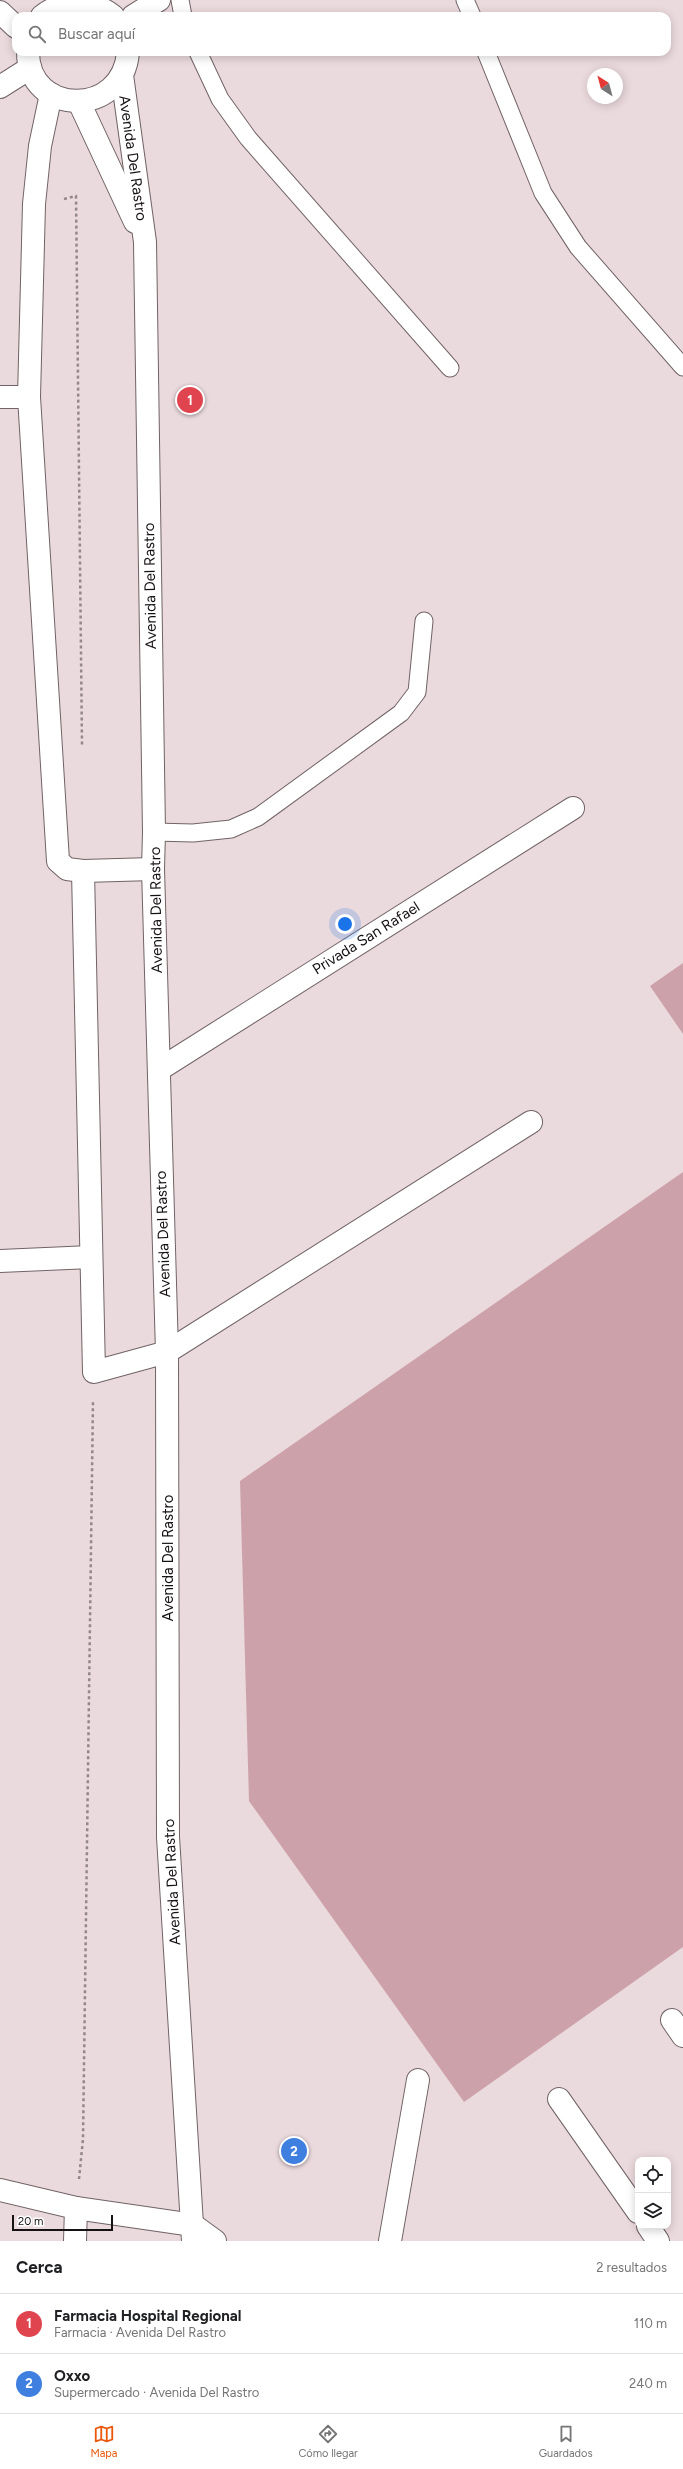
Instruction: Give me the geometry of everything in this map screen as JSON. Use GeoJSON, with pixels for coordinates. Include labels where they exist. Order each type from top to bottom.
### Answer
{"type":"FeatureCollection","features":[{"type":"Feature","properties":{"kind":"street"},"geometry":{"type":"LineString","coordinates":[[140,12],[159,0]]}},
{"type":"Feature","properties":{"kind":"street"},"geometry":{"type":"LineString","coordinates":[[45,8],[67,2],[82,1],[97,5],[107,12]]}},
{"type":"Feature","properties":{"kind":"street"},"geometry":{"type":"LineString","coordinates":[[0,12],[12,23]]}},
{"type":"Feature","properties":{"kind":"street"},"geometry":{"type":"LineString","coordinates":[[0,87],[29,60],[42,87],[51,94],[64,100],[79,102],[92,100],[115,86],[122,75],[127,56]]}},
{"type":"Feature","properties":{"kind":"street","name":"Avenida Del Rastro"},"geometry":{"type":"LineString","coordinates":[[122,75],[145,242],[154,832],[153,869],[160,1069],[162,1244],[167,1352],[168,1837],[193,2233]]}},
{"type":"Feature","properties":{"kind":"street"},"geometry":{"type":"LineString","coordinates":[[51,94],[40,146],[34,204],[29,396],[58,861],[67,869],[83,871],[153,869]]}},
{"type":"Feature","properties":{"kind":"street","name":"Avenida Del Rastro"},"geometry":{"type":"LineString","coordinates":[[79,102],[145,242]]}},
{"type":"Feature","properties":{"kind":"street"},"geometry":{"type":"LineString","coordinates":[[0,397],[29,396]]}},
{"type":"Feature","properties":{"kind":"street","name":"Privada San Rafael"},"geometry":{"type":"LineString","coordinates":[[160,1069],[573,808]]}},
{"type":"Feature","properties":{"kind":"street"},"geometry":{"type":"LineString","coordinates":[[83,871],[94,1372],[167,1352],[531,1122]]}},
{"type":"Feature","properties":{"kind":"street"},"geometry":{"type":"LineString","coordinates":[[0,1261],[91,1257]]}},
{"type":"Feature","properties":{"kind":"street"},"geometry":{"type":"LineString","coordinates":[[390,2241],[418,2080]]}},
{"type":"Feature","properties":{"kind":"street"},"geometry":{"type":"LineString","coordinates":[[559,2099],[635,2208]]}},
{"type":"Feature","properties":{"kind":"street"},"geometry":{"type":"LineString","coordinates":[[0,2190],[193,2233],[215,2241]]}},
{"type":"Feature","properties":{"kind":"street"},"geometry":{"type":"LineString","coordinates":[[75,2241],[76,2208]]}},
{"type":"Feature","properties":{"kind":"street"},"geometry":{"type":"LineString","coordinates":[[650,2229],[658,2241]]}},
{"type":"Feature","properties":{"kind":"lane"},"geometry":{"type":"LineString","coordinates":[[180,0],[182,12]]}},
{"type":"Feature","properties":{"kind":"lane"},"geometry":{"type":"LineString","coordinates":[[465,0],[470,12]]}},
{"type":"Feature","properties":{"kind":"lane"},"geometry":{"type":"LineString","coordinates":[[200,56],[220,99],[248,138],[450,368]]}},
{"type":"Feature","properties":{"kind":"lane"},"geometry":{"type":"LineString","coordinates":[[488,56],[544,193],[578,247],[683,368]]}},
{"type":"Feature","properties":{"kind":"lane"},"geometry":{"type":"LineString","coordinates":[[154,832],[193,833],[231,829],[258,816],[401,713],[417,692],[424,621]]}},
{"type":"Feature","properties":{"kind":"path"},"geometry":{"type":"LineString","coordinates":[[34,204],[76,196],[82,752]]}},
{"type":"Feature","properties":{"kind":"path"},"geometry":{"type":"LineString","coordinates":[[76,2208],[83,2139],[94,1372]]}},
{"type":"Feature","properties":{"kind":"shaded area"},"geometry":{"type":"Polygon","coordinates":[[[683,963],[683,1034],[650,986],[683,963]]]}},
{"type":"Feature","properties":{"kind":"shaded area"},"geometry":{"type":"Polygon","coordinates":[[[683,1172],[683,1947],[464,2102],[249,1801],[240,1481],[683,1172]]]}},
{"type":"Feature","properties":{"kind":"place","name":"Farmacia Hospital Regional"},"geometry":{"type":"Point","coordinates":[190,400]}},
{"type":"Feature","properties":{"kind":"place","name":"Oxxo"},"geometry":{"type":"Point","coordinates":[294,2151]}}]}
